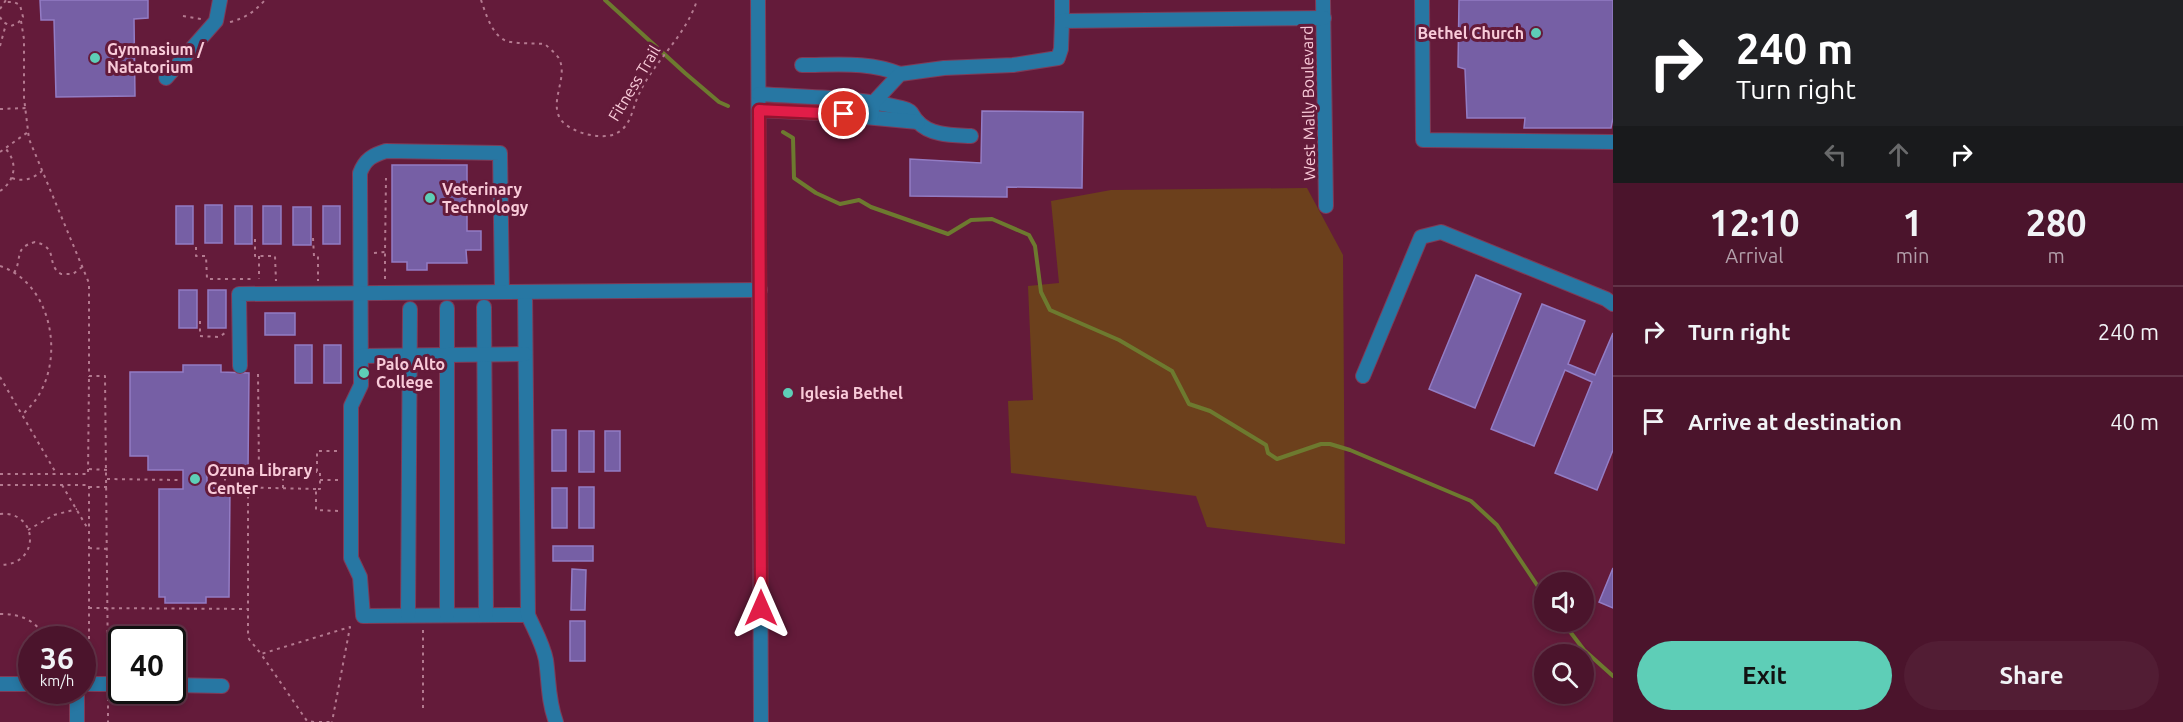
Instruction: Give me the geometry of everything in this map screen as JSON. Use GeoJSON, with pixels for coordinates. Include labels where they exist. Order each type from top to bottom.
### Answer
{"type":"FeatureCollection","features":[{"type":"Feature","properties":{"kind":"street"},"geometry":{"type":"LineString","coordinates":[[166,78],[216,21],[220,0]]}},
{"type":"Feature","properties":{"kind":"street"},"geometry":{"type":"LineString","coordinates":[[758,0],[762,722]]}},
{"type":"Feature","properties":{"kind":"street"},"geometry":{"type":"LineString","coordinates":[[802,65],[857,65],[886,68],[900,74],[944,68],[1013,65],[1058,58],[1061,49],[1062,0]]}},
{"type":"Feature","properties":{"kind":"street","name":"West Mally Boulevard"},"geometry":{"type":"LineString","coordinates":[[1323,0],[1326,206]]}},
{"type":"Feature","properties":{"kind":"street"},"geometry":{"type":"LineString","coordinates":[[1422,0],[1423,140],[1613,142]]}},
{"type":"Feature","properties":{"kind":"street"},"geometry":{"type":"LineString","coordinates":[[1062,21],[1324,18]]}},
{"type":"Feature","properties":{"kind":"street"},"geometry":{"type":"LineString","coordinates":[[872,110],[900,74]]}},
{"type":"Feature","properties":{"kind":"street"},"geometry":{"type":"LineString","coordinates":[[759,94],[872,110],[907,122],[918,122],[942,134],[971,136]]}},
{"type":"Feature","properties":{"kind":"street"},"geometry":{"type":"LineString","coordinates":[[759,110],[872,110]]}},
{"type":"Feature","properties":{"kind":"street"},"geometry":{"type":"LineString","coordinates":[[502,291],[500,153],[386,151],[368,159],[360,173],[361,385],[351,406],[351,558],[360,578],[363,616],[528,615]]}},
{"type":"Feature","properties":{"kind":"street"},"geometry":{"type":"LineString","coordinates":[[1363,376],[1421,237],[1441,232],[1606,299],[1613,304]]}},
{"type":"Feature","properties":{"kind":"street"},"geometry":{"type":"LineString","coordinates":[[240,366],[239,294],[276,286],[318,292],[760,290]]}},
{"type":"Feature","properties":{"kind":"street"},"geometry":{"type":"LineString","coordinates":[[525,291],[528,615],[546,658],[548,691],[556,722]]}},
{"type":"Feature","properties":{"kind":"street"},"geometry":{"type":"LineString","coordinates":[[484,307],[486,615]]}},
{"type":"Feature","properties":{"kind":"street"},"geometry":{"type":"LineString","coordinates":[[447,308],[447,615]]}},
{"type":"Feature","properties":{"kind":"street"},"geometry":{"type":"LineString","coordinates":[[408,615],[410,309]]}},
{"type":"Feature","properties":{"kind":"street"},"geometry":{"type":"LineString","coordinates":[[360,356],[525,354]]}},
{"type":"Feature","properties":{"kind":"street"},"geometry":{"type":"LineString","coordinates":[[0,684],[18,684]]}},
{"type":"Feature","properties":{"kind":"street"},"geometry":{"type":"LineString","coordinates":[[186,685],[222,686]]}},
{"type":"Feature","properties":{"kind":"street"},"geometry":{"type":"LineString","coordinates":[[77,722],[80,704]]}},
{"type":"Feature","properties":{"kind":"path","name":"Fitness Trail"},"geometry":{"type":"LineString","coordinates":[[482,0],[487,18],[498,35],[508,42],[545,44],[559,59],[561,82],[556,103],[561,120],[582,134],[615,134],[626,126],[646,80],[693,13],[697,0]]}},
{"type":"Feature","properties":{"kind":"path"},"geometry":{"type":"LineString","coordinates":[[0,9],[6,1],[14,2],[20,5],[24,13],[21,21],[24,39],[24,99],[29,139],[88,283],[89,376],[88,474],[0,474]]}},
{"type":"Feature","properties":{"kind":"path"},"geometry":{"type":"LineString","coordinates":[[0,17],[6,24],[15,25],[21,21]]}},
{"type":"Feature","properties":{"kind":"path"},"geometry":{"type":"LineString","coordinates":[[0,46],[6,24]]}},
{"type":"Feature","properties":{"kind":"path"},"geometry":{"type":"LineString","coordinates":[[0,108],[26,108]]}},
{"type":"Feature","properties":{"kind":"path"},"geometry":{"type":"LineString","coordinates":[[0,152],[28,132]]}},
{"type":"Feature","properties":{"kind":"path"},"geometry":{"type":"LineString","coordinates":[[0,191],[12,178],[14,164],[5,148]]}},
{"type":"Feature","properties":{"kind":"path"},"geometry":{"type":"LineString","coordinates":[[12,178],[24,180],[35,177],[42,171]]}},
{"type":"Feature","properties":{"kind":"path"},"geometry":{"type":"LineString","coordinates":[[385,279],[386,178]]}},
{"type":"Feature","properties":{"kind":"path"},"geometry":{"type":"LineString","coordinates":[[313,238],[314,256],[318,256],[318,292]]}},
{"type":"Feature","properties":{"kind":"path"},"geometry":{"type":"LineString","coordinates":[[196,247],[196,256],[206,256],[207,279],[260,279],[276,286],[275,256],[255,256],[255,239]]}},
{"type":"Feature","properties":{"kind":"path"},"geometry":{"type":"LineString","coordinates":[[14,273],[19,252],[35,242],[49,249],[53,265],[62,274],[73,274],[82,267]]}},
{"type":"Feature","properties":{"kind":"path"},"geometry":{"type":"LineString","coordinates":[[374,259],[374,252],[385,252]]}},
{"type":"Feature","properties":{"kind":"path"},"geometry":{"type":"LineString","coordinates":[[259,256],[260,279]]}},
{"type":"Feature","properties":{"kind":"path"},"geometry":{"type":"LineString","coordinates":[[0,266],[14,273],[32,289],[44,308],[51,344],[49,369],[43,389],[22,415]]}},
{"type":"Feature","properties":{"kind":"path"},"geometry":{"type":"LineString","coordinates":[[200,321],[200,336],[221,336],[229,330]]}},
{"type":"Feature","properties":{"kind":"path"},"geometry":{"type":"LineString","coordinates":[[258,374],[259,474]]}},
{"type":"Feature","properties":{"kind":"path"},"geometry":{"type":"LineString","coordinates":[[89,376],[105,376],[109,626]]}},
{"type":"Feature","properties":{"kind":"path"},"geometry":{"type":"LineString","coordinates":[[0,377],[56,474]]}},
{"type":"Feature","properties":{"kind":"path"},"geometry":{"type":"LineString","coordinates":[[317,472],[225,474],[225,487],[320,489],[317,452],[338,451]]}},
{"type":"Feature","properties":{"kind":"path"},"geometry":{"type":"LineString","coordinates":[[88,469],[107,470]]}},
{"type":"Feature","properties":{"kind":"path"},"geometry":{"type":"LineString","coordinates":[[283,473],[283,488]]}},
{"type":"Feature","properties":{"kind":"path"},"geometry":{"type":"LineString","coordinates":[[107,479],[178,480]]}},
{"type":"Feature","properties":{"kind":"path"},"geometry":{"type":"LineString","coordinates":[[320,480],[338,480]]}},
{"type":"Feature","properties":{"kind":"path"},"geometry":{"type":"LineString","coordinates":[[0,484],[107,487]]}},
{"type":"Feature","properties":{"kind":"path"},"geometry":{"type":"LineString","coordinates":[[62,485],[89,530]]}},
{"type":"Feature","properties":{"kind":"path"},"geometry":{"type":"LineString","coordinates":[[88,626],[89,487]]}},
{"type":"Feature","properties":{"kind":"path"},"geometry":{"type":"LineString","coordinates":[[248,488],[249,639],[307,721],[314,722]]}},
{"type":"Feature","properties":{"kind":"path"},"geometry":{"type":"LineString","coordinates":[[316,489],[316,510],[339,511]]}},
{"type":"Feature","properties":{"kind":"path"},"geometry":{"type":"LineString","coordinates":[[28,530],[54,515],[77,509]]}},
{"type":"Feature","properties":{"kind":"path"},"geometry":{"type":"LineString","coordinates":[[0,514],[14,515],[23,521],[28,530],[30,545],[24,557],[14,564],[0,564]]}},
{"type":"Feature","properties":{"kind":"path"},"geometry":{"type":"LineString","coordinates":[[88,548],[107,549]]}},
{"type":"Feature","properties":{"kind":"path"},"geometry":{"type":"LineString","coordinates":[[88,608],[248,609]]}},
{"type":"Feature","properties":{"kind":"path"},"geometry":{"type":"LineString","coordinates":[[0,614],[30,620],[37,626]]}},
{"type":"Feature","properties":{"kind":"path"},"geometry":{"type":"LineString","coordinates":[[261,654],[350,627],[332,722],[319,722]]}},
{"type":"Feature","properties":{"kind":"path"},"geometry":{"type":"LineString","coordinates":[[423,627],[423,708]]}},
{"type":"Feature","properties":{"kind":"path"},"geometry":{"type":"LineString","coordinates":[[108,722],[111,704]]}},
{"type":"Feature","properties":{"kind":"shaded area"},"geometry":{"type":"Polygon","coordinates":[[[1307,188],[1343,255],[1345,544],[1207,527],[1196,496],[1011,473],[1008,401],[1033,400],[1028,286],[1059,283],[1051,201],[1111,190],[1307,188]]]}},
{"type":"Feature","properties":{"kind":"building","name":"Gymnasium / Natatorium"},"geometry":{"type":"Polygon","coordinates":[[[40,0],[148,0],[148,18],[134,19],[135,96],[56,97],[54,20],[41,20],[40,0]]]}},
{"type":"Feature","properties":{"kind":"building","name":"Bethel Church"},"geometry":{"type":"Polygon","coordinates":[[[1459,0],[1613,0],[1613,118],[1611,128],[1524,128],[1525,118],[1467,118],[1465,69],[1458,67],[1459,0]]]}},
{"type":"Feature","properties":{"kind":"building"},"geometry":{"type":"Polygon","coordinates":[[[982,111],[1083,112],[1082,188],[1007,187],[1007,197],[910,196],[910,159],[981,163],[982,111]]]}},
{"type":"Feature","properties":{"kind":"building","name":"Veterinary Technology"},"geometry":{"type":"Polygon","coordinates":[[[392,165],[467,165],[467,231],[481,231],[481,250],[466,250],[467,263],[427,263],[427,270],[407,270],[407,262],[392,262],[392,165]]]}},
{"type":"Feature","properties":{"kind":"building"},"geometry":{"type":"Polygon","coordinates":[[[205,205],[222,205],[222,243],[205,243],[205,205]]]}},
{"type":"Feature","properties":{"kind":"building"},"geometry":{"type":"Polygon","coordinates":[[[176,206],[193,206],[193,244],[176,244],[176,206]]]}},
{"type":"Feature","properties":{"kind":"building"},"geometry":{"type":"Polygon","coordinates":[[[235,206],[252,206],[252,244],[235,244],[235,206]]]}},
{"type":"Feature","properties":{"kind":"building"},"geometry":{"type":"Polygon","coordinates":[[[263,206],[281,206],[281,244],[263,244],[263,206]]]}},
{"type":"Feature","properties":{"kind":"building"},"geometry":{"type":"Polygon","coordinates":[[[323,206],[340,206],[340,244],[323,244],[323,206]]]}},
{"type":"Feature","properties":{"kind":"building"},"geometry":{"type":"Polygon","coordinates":[[[293,207],[311,207],[311,245],[293,245],[293,207]]]}},
{"type":"Feature","properties":{"kind":"building"},"geometry":{"type":"Polygon","coordinates":[[[1476,275],[1521,294],[1475,408],[1429,389],[1476,275]]]}},
{"type":"Feature","properties":{"kind":"building"},"geometry":{"type":"Polygon","coordinates":[[[179,290],[197,290],[197,328],[179,328],[179,290]]]}},
{"type":"Feature","properties":{"kind":"building"},"geometry":{"type":"Polygon","coordinates":[[[208,290],[226,290],[226,328],[208,328],[208,290]]]}},
{"type":"Feature","properties":{"kind":"building"},"geometry":{"type":"Polygon","coordinates":[[[1542,304],[1585,321],[1568,364],[1595,375],[1613,333],[1613,450],[1597,490],[1555,473],[1592,382],[1565,370],[1534,446],[1491,429],[1542,304]]]}},
{"type":"Feature","properties":{"kind":"building"},"geometry":{"type":"Polygon","coordinates":[[[265,313],[295,313],[295,335],[265,335],[265,313]]]}},
{"type":"Feature","properties":{"kind":"building"},"geometry":{"type":"Polygon","coordinates":[[[295,345],[312,345],[312,383],[295,383],[295,345]]]}},
{"type":"Feature","properties":{"kind":"building"},"geometry":{"type":"Polygon","coordinates":[[[324,345],[341,345],[341,383],[324,383],[324,345]]]}},
{"type":"Feature","properties":{"kind":"building","name":"Ozuna Library Center"},"geometry":{"type":"Polygon","coordinates":[[[183,365],[221,365],[221,372],[249,373],[248,470],[207,470],[207,488],[230,488],[229,597],[206,597],[206,603],[165,603],[165,597],[159,597],[159,489],[183,489],[183,470],[148,470],[148,456],[130,456],[130,372],[183,372],[183,365]]]}},
{"type":"Feature","properties":{"kind":"building"},"geometry":{"type":"Polygon","coordinates":[[[552,430],[566,430],[566,471],[552,471],[552,430]]]}},
{"type":"Feature","properties":{"kind":"building"},"geometry":{"type":"Polygon","coordinates":[[[579,431],[594,431],[594,472],[579,472],[579,431]]]}},
{"type":"Feature","properties":{"kind":"building"},"geometry":{"type":"Polygon","coordinates":[[[605,431],[620,431],[620,471],[605,471],[605,431]]]}},
{"type":"Feature","properties":{"kind":"building"},"geometry":{"type":"Polygon","coordinates":[[[579,487],[594,487],[594,528],[579,528],[579,487]]]}},
{"type":"Feature","properties":{"kind":"building"},"geometry":{"type":"Polygon","coordinates":[[[552,488],[567,488],[567,528],[552,528],[552,488]]]}},
{"type":"Feature","properties":{"kind":"building"},"geometry":{"type":"Polygon","coordinates":[[[553,546],[593,546],[593,561],[553,561],[553,546]]]}},
{"type":"Feature","properties":{"kind":"building"},"geometry":{"type":"Polygon","coordinates":[[[1613,568],[1613,608],[1599,602],[1613,568]]]}},
{"type":"Feature","properties":{"kind":"building"},"geometry":{"type":"Polygon","coordinates":[[[572,569],[586,570],[585,610],[571,610],[572,569]]]}},
{"type":"Feature","properties":{"kind":"building"},"geometry":{"type":"Polygon","coordinates":[[[570,621],[585,621],[585,661],[570,661],[570,621]]]}},
{"type":"Feature","properties":{"kind":"waterway"},"geometry":{"type":"LineString","coordinates":[[605,0],[685,73],[719,102],[728,106]]}},
{"type":"Feature","properties":{"kind":"waterway"},"geometry":{"type":"LineString","coordinates":[[783,132],[793,138],[794,178],[816,193],[840,204],[859,200],[871,207],[948,234],[971,220],[992,219],[1029,235],[1035,246],[1041,292],[1050,310],[1119,340],[1172,371],[1189,404],[1210,411],[1266,445],[1268,453],[1277,459],[1321,444],[1330,444],[1350,450],[1471,501],[1497,525],[1534,580]]}},
{"type":"Feature","properties":{"kind":"waterway"},"geometry":{"type":"LineString","coordinates":[[1570,632],[1584,650],[1613,676]]}},
{"type":"Feature","properties":{"kind":"place","name":"Bethel Church"},"geometry":{"type":"Point","coordinates":[1536,33]}},
{"type":"Feature","properties":{"kind":"place","name":"Gymnasium / Natatorium"},"geometry":{"type":"Point","coordinates":[95,58]}},
{"type":"Feature","properties":{"kind":"place","name":"Veterinary Technology"},"geometry":{"type":"Point","coordinates":[430,198]}},
{"type":"Feature","properties":{"kind":"place","name":"Palo Alto College"},"geometry":{"type":"Point","coordinates":[364,373]}},
{"type":"Feature","properties":{"kind":"place","name":"Iglesia Bethel"},"geometry":{"type":"Point","coordinates":[788,393]}},
{"type":"Feature","properties":{"kind":"place","name":"Ozuna Library Center"},"geometry":{"type":"Point","coordinates":[195,479]}},
{"type":"Feature","properties":{"kind":"route"},"geometry":{"type":"LineString","coordinates":[[761,608],[759,110],[844,114]]}}]}
